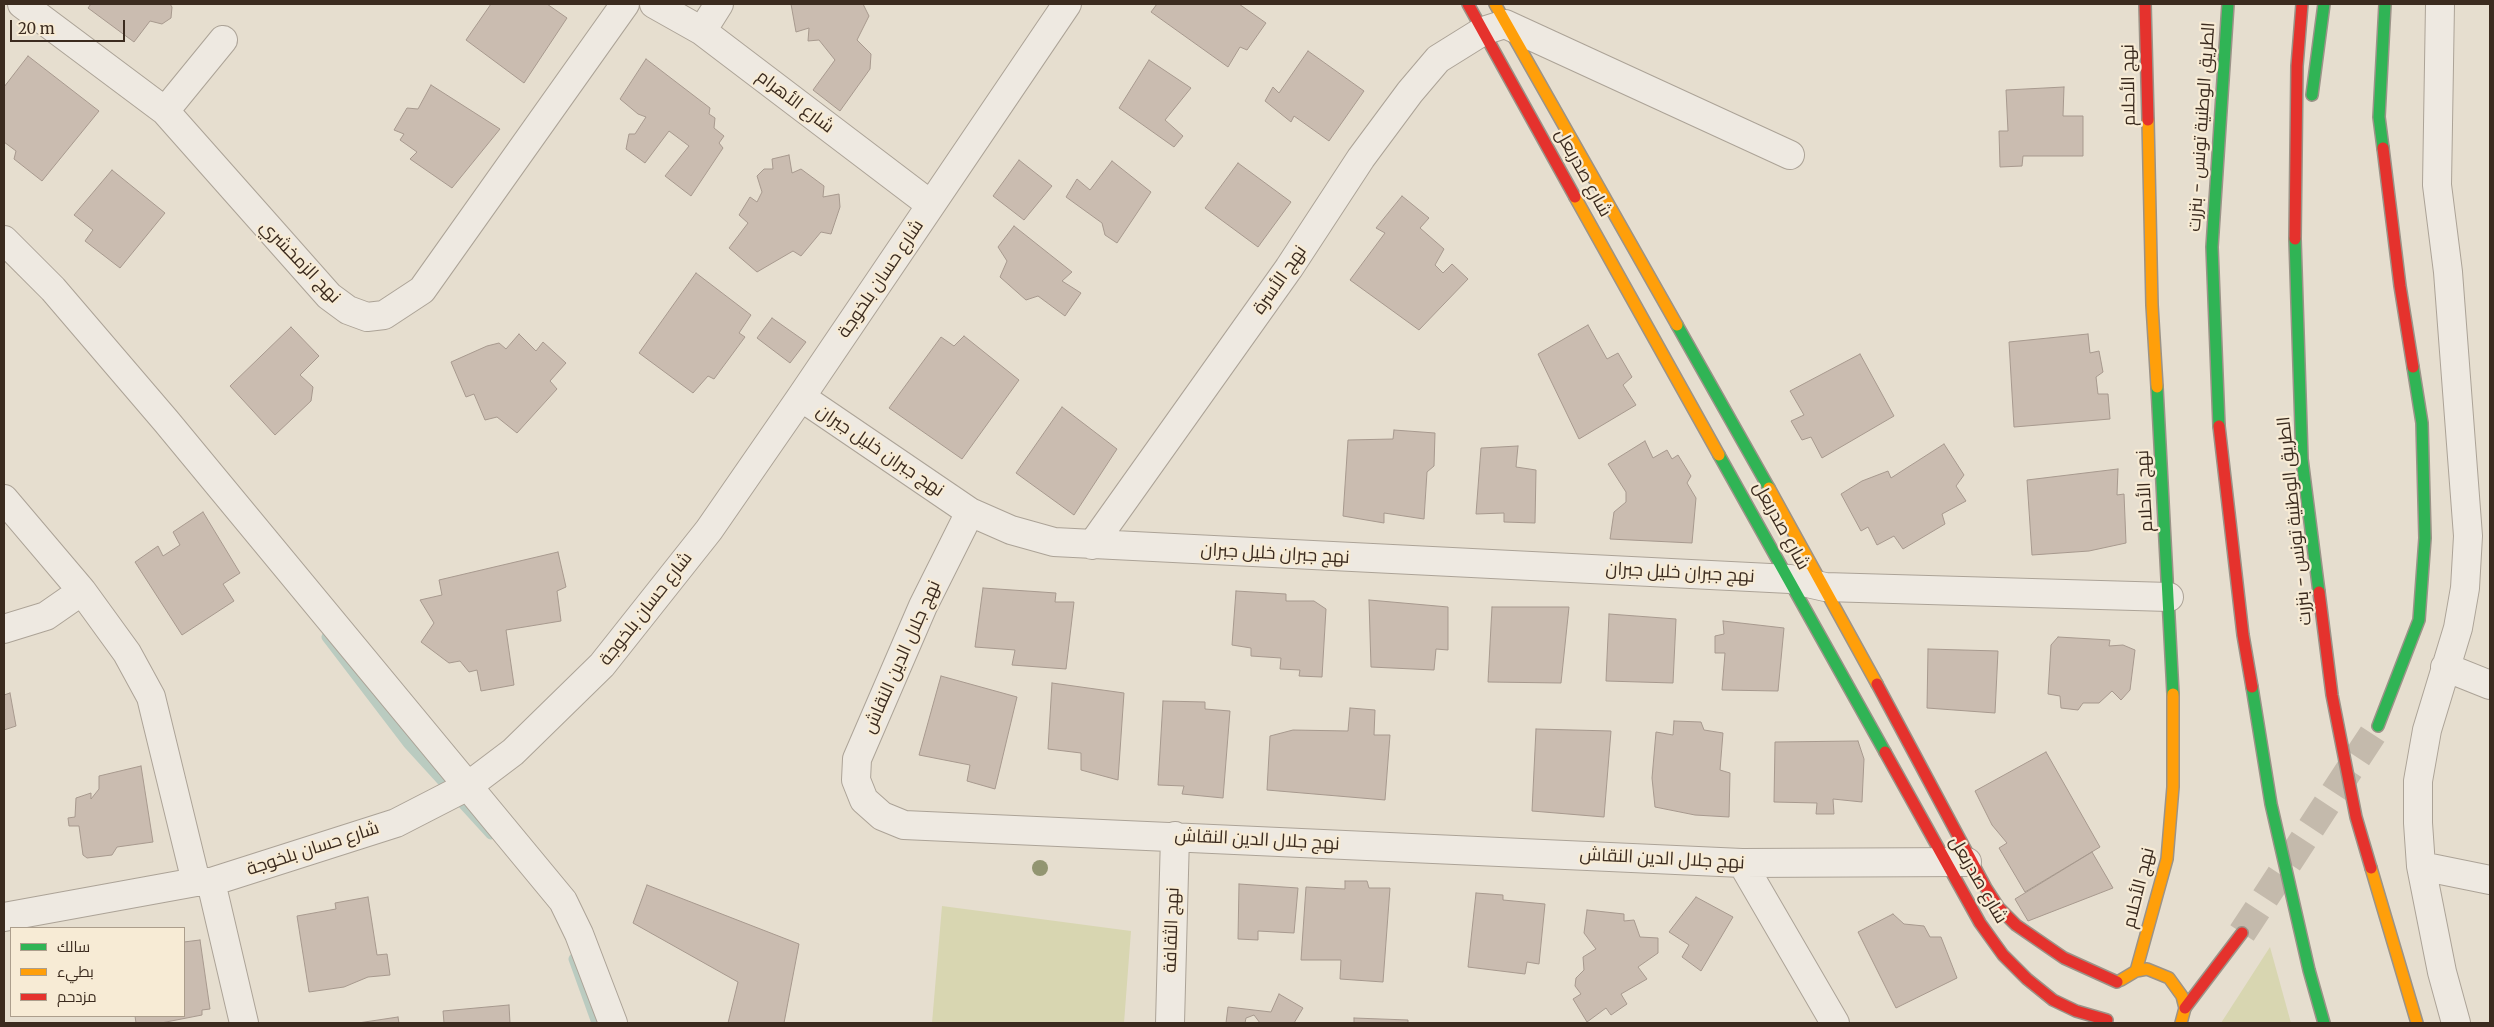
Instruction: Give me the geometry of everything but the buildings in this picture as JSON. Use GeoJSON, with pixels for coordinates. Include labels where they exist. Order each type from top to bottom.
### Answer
{"type":"FeatureCollection","features":[{"type":"Feature","properties":{"kind":"main road","name":"شارع صدربعل"},"geometry":{"type":"LineString","coordinates":[[1468,4],[1494,20],[1825,587],[1960,863],[1980,923],[2003,955],[2027,979],[2053,1000],[2108,1022]]}},
{"type":"Feature","properties":{"kind":"main road","name":"نهج الأحلام"},"geometry":{"type":"LineString","coordinates":[[2136,971],[2167,859],[2174,787],[2173,678],[2152,305],[2145,4]]}},
{"type":"Feature","properties":{"kind":"main road","name":"الطريق الوطنية تونس - بنزرت"},"geometry":{"type":"LineString","coordinates":[[2228,4],[2212,247],[2220,444],[2243,635],[2271,804],[2309,970],[2324,1023]]}},
{"type":"Feature","properties":{"kind":"main road","name":"الطريق الوطنية تونس - بنزرت"},"geometry":{"type":"LineString","coordinates":[[2302,4],[2297,66],[2295,235],[2302,459],[2332,695],[2356,817],[2417,1023]]}},
{"type":"Feature","properties":{"kind":"main road"},"geometry":{"type":"LineString","coordinates":[[2310,110],[2324,4]]}},
{"type":"Feature","properties":{"kind":"main road"},"geometry":{"type":"LineString","coordinates":[[2378,726],[2419,620],[2425,538],[2422,423],[2400,286],[2378,117],[2385,4]]}},
{"type":"Feature","properties":{"kind":"main road","name":"شارع صدربعل"},"geometry":{"type":"LineString","coordinates":[[1494,20],[1790,579],[1960,863],[2016,925],[2064,958],[2117,982]]}},
{"type":"Feature","properties":{"kind":"main road"},"geometry":{"type":"LineString","coordinates":[[2295,235],[2308,129]]}},
{"type":"Feature","properties":{"kind":"main road"},"geometry":{"type":"LineString","coordinates":[[2181,1023],[2184,1008],[2242,933]]}},
{"type":"Feature","properties":{"kind":"main road"},"geometry":{"type":"LineString","coordinates":[[2109,993],[2117,982],[2136,971],[2159,972],[2177,986],[2184,1008]]}},
{"type":"Feature","properties":{"kind":"main road"},"geometry":{"type":"LineString","coordinates":[[2106,1007],[2108,1022]]}},
{"type":"Feature","properties":{"kind":"street","name":"نهج الزمخشري"},"geometry":{"type":"LineString","coordinates":[[22,4],[165,112],[329,296],[348,310],[367,317],[384,315],[422,290],[625,4]]}},
{"type":"Feature","properties":{"kind":"street","name":"شارع الأهرام"},"geometry":{"type":"LineString","coordinates":[[654,4],[702,31],[931,205]]}},
{"type":"Feature","properties":{"kind":"street"},"geometry":{"type":"LineString","coordinates":[[702,31],[719,4]]}},
{"type":"Feature","properties":{"kind":"street","name":"شارع حسان بلخوجة"},"geometry":{"type":"LineString","coordinates":[[4,918],[203,882],[396,823],[468,786],[513,752],[602,666],[709,530],[1067,4]]}},
{"type":"Feature","properties":{"kind":"street"},"geometry":{"type":"LineString","coordinates":[[2440,4],[2437,185],[2450,291],[2468,536],[2465,588],[2458,628],[2427,730],[2418,781],[2418,823],[2421,866],[2442,972],[2456,1023]]}},
{"type":"Feature","properties":{"kind":"street"},"geometry":{"type":"LineString","coordinates":[[1494,20],[1790,155]]}},
{"type":"Feature","properties":{"kind":"street","name":"نهج الأسرة"},"geometry":{"type":"LineString","coordinates":[[1092,545],[1289,268],[1361,158],[1410,92],[1438,60],[1494,20]]}},
{"type":"Feature","properties":{"kind":"street"},"geometry":{"type":"LineString","coordinates":[[165,112],[223,40]]}},
{"type":"Feature","properties":{"kind":"street"},"geometry":{"type":"LineString","coordinates":[[4,240],[53,289],[160,414],[563,902],[579,934],[613,1023]]}},
{"type":"Feature","properties":{"kind":"street","name":"نهج جبران خليل جبران"},"geometry":{"type":"LineString","coordinates":[[801,397],[970,512],[1011,530],[1054,542],[1790,579],[1825,587],[2169,597]]}},
{"type":"Feature","properties":{"kind":"street"},"geometry":{"type":"LineString","coordinates":[[4,499],[82,591],[127,652],[151,697],[244,1023]]}},
{"type":"Feature","properties":{"kind":"street","name":"نهج جلال الدين النقاش"},"geometry":{"type":"LineString","coordinates":[[970,512],[923,606],[857,760],[856,780],[864,800],[882,816],[904,824],[1742,863],[1960,863]]}},
{"type":"Feature","properties":{"kind":"street"},"geometry":{"type":"LineString","coordinates":[[4,629],[46,616],[82,591]]}},
{"type":"Feature","properties":{"kind":"street"},"geometry":{"type":"LineString","coordinates":[[2445,667],[2490,685]]}},
{"type":"Feature","properties":{"kind":"street","name":"نهج الثقافة"},"geometry":{"type":"LineString","coordinates":[[1170,1023],[1175,836]]}},
{"type":"Feature","properties":{"kind":"street"},"geometry":{"type":"LineString","coordinates":[[1742,863],[1835,1023]]}},
{"type":"Feature","properties":{"kind":"street"},"geometry":{"type":"LineString","coordinates":[[2421,866],[2490,880]]}},
{"type":"Feature","properties":{"kind":"shaded area"},"geometry":{"type":"Polygon","coordinates":[[[942,906],[1131,931],[1124,1023],[932,1023],[942,906]]]}},
{"type":"Feature","properties":{"kind":"shaded area"},"geometry":{"type":"Polygon","coordinates":[[[2270,947],[2291,1023],[2221,1023],[2270,947]]]}},
{"type":"Feature","properties":{"kind":"waterway"},"geometry":{"type":"LineString","coordinates":[[327,637],[408,743],[491,834]]}},
{"type":"Feature","properties":{"kind":"waterway"},"geometry":{"type":"LineString","coordinates":[[574,959],[597,1023]]}},
{"type":"Feature","properties":{"kind":"tunnel"},"geometry":{"type":"LineString","coordinates":[[2242,933],[2378,726]]}},
{"type":"Feature","properties":{"kind":"traffic: fast"},"geometry":{"type":"LineString","coordinates":[[2219,426],[2212,247],[2228,4]]}},
{"type":"Feature","properties":{"kind":"traffic: fast"},"geometry":{"type":"LineString","coordinates":[[2312,95],[2324,4]]}},
{"type":"Feature","properties":{"kind":"traffic: fast"},"geometry":{"type":"LineString","coordinates":[[2383,148],[2379,117],[2385,4]]}},
{"type":"Feature","properties":{"kind":"traffic: fast"},"geometry":{"type":"LineString","coordinates":[[2295,239],[2302,459],[2319,592]]}},
{"type":"Feature","properties":{"kind":"traffic: fast"},"geometry":{"type":"LineString","coordinates":[[1677,325],[1769,488]]}},
{"type":"Feature","properties":{"kind":"traffic: fast"},"geometry":{"type":"LineString","coordinates":[[2378,726],[2419,620],[2425,538],[2422,423],[2413,367]]}},
{"type":"Feature","properties":{"kind":"traffic: fast"},"geometry":{"type":"LineString","coordinates":[[2157,387],[2173,694]]}},
{"type":"Feature","properties":{"kind":"traffic: fast"},"geometry":{"type":"LineString","coordinates":[[1719,455],[1885,752]]}},
{"type":"Feature","properties":{"kind":"traffic: fast"},"geometry":{"type":"LineString","coordinates":[[2252,687],[2271,804],[2309,970],[2324,1023]]}},
{"type":"Feature","properties":{"kind":"traffic: slow"},"geometry":{"type":"LineString","coordinates":[[1495,4],[1677,325]]}},
{"type":"Feature","properties":{"kind":"traffic: slow"},"geometry":{"type":"LineString","coordinates":[[2148,120],[2152,305],[2157,387]]}},
{"type":"Feature","properties":{"kind":"traffic: slow"},"geometry":{"type":"LineString","coordinates":[[1575,197],[1719,455]]}},
{"type":"Feature","properties":{"kind":"traffic: slow"},"geometry":{"type":"LineString","coordinates":[[1769,488],[1877,684]]}},
{"type":"Feature","properties":{"kind":"traffic: slow"},"geometry":{"type":"LineString","coordinates":[[2136,971],[2167,859],[2173,787],[2173,694]]}},
{"type":"Feature","properties":{"kind":"traffic: slow"},"geometry":{"type":"LineString","coordinates":[[2371,868],[2417,1023]]}},
{"type":"Feature","properties":{"kind":"traffic: slow"},"geometry":{"type":"LineString","coordinates":[[2121,980],[2136,971],[2147,969],[2169,978],[2182,996],[2185,1008],[2181,1023]]}},
{"type":"Feature","properties":{"kind":"traffic: jam"},"geometry":{"type":"LineString","coordinates":[[1468,4],[1575,197]]}},
{"type":"Feature","properties":{"kind":"traffic: jam"},"geometry":{"type":"LineString","coordinates":[[2145,4],[2148,120]]}},
{"type":"Feature","properties":{"kind":"traffic: jam"},"geometry":{"type":"LineString","coordinates":[[2295,239],[2297,66],[2302,4]]}},
{"type":"Feature","properties":{"kind":"traffic: jam"},"geometry":{"type":"LineString","coordinates":[[2383,148],[2400,286],[2413,367]]}},
{"type":"Feature","properties":{"kind":"traffic: jam"},"geometry":{"type":"LineString","coordinates":[[2219,426],[2243,635],[2252,687]]}},
{"type":"Feature","properties":{"kind":"traffic: jam"},"geometry":{"type":"LineString","coordinates":[[2319,592],[2332,695],[2356,817],[2371,868]]}},
{"type":"Feature","properties":{"kind":"traffic: jam"},"geometry":{"type":"LineString","coordinates":[[1877,684],[1986,888],[1999,908],[2016,925],[2064,958],[2117,982]]}},
{"type":"Feature","properties":{"kind":"traffic: jam"},"geometry":{"type":"LineString","coordinates":[[1885,752],[1980,923],[2003,955],[2027,979],[2053,1000],[2076,1011],[2107,1020]]}},
{"type":"Feature","properties":{"kind":"traffic: jam"},"geometry":{"type":"LineString","coordinates":[[2185,1008],[2242,933]]}}]}
